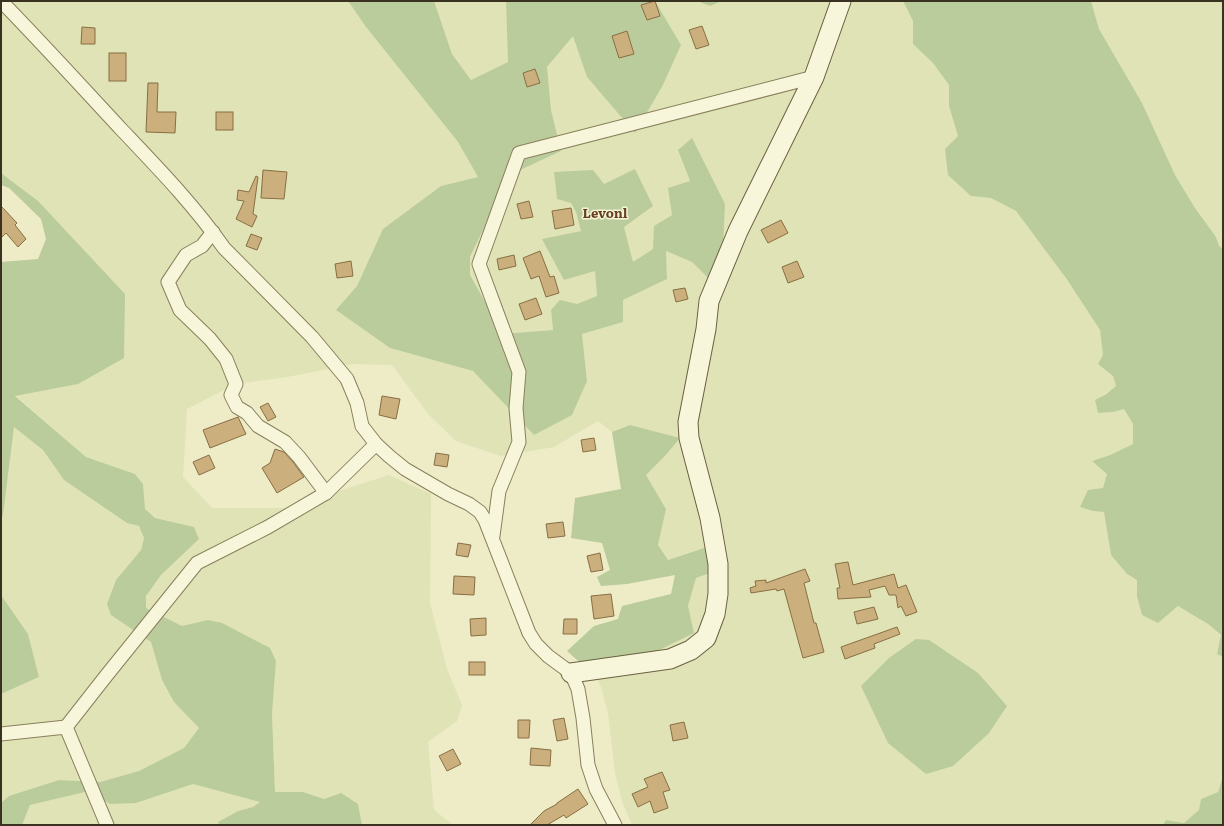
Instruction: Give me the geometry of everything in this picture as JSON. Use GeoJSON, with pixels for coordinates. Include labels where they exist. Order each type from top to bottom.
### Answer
{"type":"FeatureCollection","features":[{"type":"Feature","properties":{"kind":"street"},"geometry":{"type":"LineString","coordinates":[[1,1],[169,180],[213,232],[224,248],[312,337],[346,379],[357,403],[362,426],[376,444],[405,469],[448,494],[469,504],[480,512],[485,520],[529,633],[536,644],[548,656],[570,673],[578,689],[581,700],[588,765],[596,789],[615,825]]}},
{"type":"Feature","properties":{"kind":"street"},"geometry":{"type":"LineString","coordinates":[[570,673],[670,659],[691,650],[706,638],[715,614],[718,594],[718,564],[710,518],[689,438],[688,422],[706,329],[709,301],[738,231],[814,77],[842,1]]}},
{"type":"Feature","properties":{"kind":"street"},"geometry":{"type":"LineString","coordinates":[[492,538],[499,490],[519,442],[516,408],[519,372],[479,264],[519,153],[814,77]]}},
{"type":"Feature","properties":{"kind":"street"},"geometry":{"type":"LineString","coordinates":[[213,232],[202,246],[186,255],[168,282],[173,295],[180,310],[210,339],[226,359],[236,384],[231,395],[238,407],[247,413],[258,426],[285,442],[299,457],[326,493]]}},
{"type":"Feature","properties":{"kind":"street"},"geometry":{"type":"LineString","coordinates":[[1,734],[66,727],[197,564],[268,527],[326,493],[376,444]]}},
{"type":"Feature","properties":{"kind":"street"},"geometry":{"type":"LineString","coordinates":[[66,727],[107,825]]}},
{"type":"Feature","properties":{"kind":"green space"},"geometry":{"type":"Polygon","coordinates":[[[1,1],[348,1],[366,27],[458,142],[478,177],[441,186],[384,229],[357,286],[336,310],[390,348],[473,371],[534,435],[587,381],[582,334],[623,322],[623,300],[667,279],[666,251],[692,262],[711,281],[723,246],[678,150],[690,181],[672,215],[654,226],[654,249],[633,262],[624,227],[636,169],[604,184],[554,172],[557,199],[571,202],[576,212],[581,231],[542,239],[595,270],[597,297],[577,305],[551,310],[553,330],[503,334],[470,275],[470,258],[493,210],[518,171],[561,151],[551,110],[547,67],[573,35],[587,77],[635,133],[663,85],[681,45],[655,1],[697,1],[710,6],[722,1],[903,1],[913,21],[913,44],[933,63],[949,85],[949,106],[958,136],[971,196],[991,198],[1016,211],[1066,278],[1100,330],[1103,355],[1116,386],[1095,400],[1098,413],[1113,412],[1124,409],[1133,424],[1133,444],[1110,455],[1092,461],[1107,474],[1103,488],[1093,511],[1104,512],[1111,555],[1127,574],[1137,580],[1137,596],[1158,623],[1178,606],[1208,624],[1221,636],[1217,654],[1223,657],[1223,776],[1218,792],[1201,799],[1200,810],[1184,823],[1166,820],[1163,825],[632,825],[622,801],[615,773],[608,713],[601,687],[596,677],[694,633],[688,606],[696,578],[709,546],[668,560],[658,545],[666,509],[646,475],[680,438],[630,425],[612,432],[598,421],[554,447],[501,456],[456,441],[429,415],[392,365],[353,364],[287,377],[236,384],[187,409],[183,477],[212,508],[287,508],[389,475],[431,494],[430,603],[447,669],[462,705],[457,721],[428,742],[434,810],[453,825],[362,825],[324,799],[303,792],[275,792],[272,714],[276,661],[208,620],[182,626],[146,608],[146,596],[161,575],[199,539],[194,527],[155,518],[145,509],[143,484],[135,474],[86,457],[15,395],[78,384],[38,201],[1,173],[1,1]]]}},
{"type":"Feature","properties":{"kind":"green space"},"geometry":{"type":"Polygon","coordinates":[[[348,1],[434,1],[452,54],[471,80],[508,62],[506,1],[655,1],[681,45],[663,85],[635,133],[587,77],[573,36],[547,67],[551,110],[561,151],[518,171],[493,210],[470,257],[470,275],[503,334],[553,330],[551,310],[560,300],[577,304],[597,296],[595,271],[564,280],[542,239],[581,231],[576,212],[571,203],[557,199],[554,172],[593,170],[604,184],[635,169],[653,206],[624,227],[633,262],[653,249],[654,226],[672,215],[668,188],[690,181],[678,150],[692,138],[725,204],[723,246],[711,281],[692,262],[666,251],[667,279],[623,300],[623,322],[582,334],[587,381],[572,415],[534,435],[473,371],[390,348],[336,310],[357,286],[383,229],[441,186],[478,177],[458,142],[366,27],[348,1]]]}},
{"type":"Feature","properties":{"kind":"green space"},"geometry":{"type":"Polygon","coordinates":[[[434,1],[506,1],[508,62],[471,80],[452,54],[434,1]]]}},
{"type":"Feature","properties":{"kind":"green space"},"geometry":{"type":"Polygon","coordinates":[[[697,1],[722,1],[710,6],[697,1]]]}},
{"type":"Feature","properties":{"kind":"green space"},"geometry":{"type":"Polygon","coordinates":[[[903,1],[1091,1],[1099,29],[1142,103],[1175,175],[1195,208],[1216,237],[1219,246],[1223,249],[1223,657],[1217,654],[1221,635],[1208,624],[1178,606],[1158,623],[1142,615],[1137,596],[1137,580],[1127,574],[1111,555],[1104,512],[1093,511],[1080,507],[1088,490],[1103,488],[1107,474],[1092,461],[1110,455],[1133,444],[1133,424],[1124,409],[1113,412],[1098,413],[1095,400],[1116,386],[1113,376],[1098,364],[1103,355],[1100,330],[1066,278],[1016,211],[991,198],[971,196],[948,175],[945,149],[958,136],[949,106],[949,85],[933,63],[913,44],[913,21],[903,1]]]}},
{"type":"Feature","properties":{"kind":"green space"},"geometry":{"type":"Polygon","coordinates":[[[1091,1],[1223,1],[1223,249],[1219,247],[1216,237],[1195,208],[1175,175],[1142,103],[1099,29],[1091,1]]]}},
{"type":"Feature","properties":{"kind":"green space"},"geometry":{"type":"Polygon","coordinates":[[[1,173],[38,201],[125,294],[124,358],[78,384],[15,396],[86,457],[135,474],[143,484],[145,509],[155,518],[194,527],[199,539],[161,575],[146,596],[146,608],[182,626],[208,620],[222,623],[270,648],[276,661],[272,714],[275,792],[303,792],[324,799],[341,793],[358,804],[362,825],[219,825],[218,822],[238,811],[253,807],[260,802],[193,784],[136,803],[110,804],[89,791],[30,805],[22,825],[1,825],[1,803],[9,796],[59,780],[100,782],[139,771],[184,748],[199,728],[174,702],[162,680],[151,642],[111,615],[107,604],[116,580],[141,550],[144,538],[139,526],[127,523],[64,480],[43,450],[14,427],[3,515],[1,520],[1,262],[38,259],[46,239],[41,219],[9,188],[1,185],[1,173]]]}},
{"type":"Feature","properties":{"kind":"green space"},"geometry":{"type":"Polygon","coordinates":[[[630,425],[680,438],[646,475],[666,509],[658,545],[668,560],[710,546],[715,571],[696,578],[688,606],[694,633],[649,655],[596,677],[567,651],[594,626],[618,619],[622,606],[671,594],[675,575],[627,584],[601,586],[597,577],[610,570],[602,543],[571,538],[575,498],[621,489],[612,432],[630,425]]]}},
{"type":"Feature","properties":{"kind":"green space"},"geometry":{"type":"Polygon","coordinates":[[[14,426],[43,450],[64,480],[127,523],[139,526],[144,538],[141,550],[116,580],[112,615],[151,642],[162,680],[174,702],[199,728],[184,748],[139,771],[100,782],[59,780],[9,796],[1,803],[1,694],[39,677],[28,634],[1,595],[1,520],[3,515],[14,426]]]}},
{"type":"Feature","properties":{"kind":"green space"},"geometry":{"type":"Polygon","coordinates":[[[1,595],[28,634],[39,677],[1,694],[1,595]]]}},
{"type":"Feature","properties":{"kind":"green space"},"geometry":{"type":"Polygon","coordinates":[[[916,639],[929,640],[978,673],[1007,706],[989,733],[953,766],[926,774],[888,743],[861,686],[889,658],[916,639]]]}},
{"type":"Feature","properties":{"kind":"green space"},"geometry":{"type":"Polygon","coordinates":[[[1223,776],[1223,825],[1163,825],[1166,820],[1184,823],[1199,810],[1201,799],[1218,792],[1223,776]]]}},
{"type":"Feature","properties":{"kind":"green space"},"geometry":{"type":"Polygon","coordinates":[[[193,784],[260,802],[253,807],[238,811],[218,822],[219,825],[22,825],[30,805],[89,791],[136,803],[193,784]]]}},
{"type":"Feature","properties":{"kind":"building"},"geometry":{"type":"Polygon","coordinates":[[[655,1],[660,16],[647,20],[641,5],[655,1]]]}},
{"type":"Feature","properties":{"kind":"building"},"geometry":{"type":"Polygon","coordinates":[[[702,26],[709,45],[696,49],[689,30],[702,26]]]}},
{"type":"Feature","properties":{"kind":"building"},"geometry":{"type":"Polygon","coordinates":[[[82,27],[95,28],[95,44],[81,44],[82,27]]]}},
{"type":"Feature","properties":{"kind":"building"},"geometry":{"type":"Polygon","coordinates":[[[627,31],[634,54],[619,58],[612,36],[627,31]]]}},
{"type":"Feature","properties":{"kind":"building"},"geometry":{"type":"Polygon","coordinates":[[[109,53],[126,53],[126,81],[109,81],[109,53]]]}},
{"type":"Feature","properties":{"kind":"building"},"geometry":{"type":"Polygon","coordinates":[[[535,69],[540,83],[527,87],[523,73],[535,69]]]}},
{"type":"Feature","properties":{"kind":"building"},"geometry":{"type":"Polygon","coordinates":[[[148,83],[158,83],[157,112],[176,112],[175,133],[146,132],[148,83]]]}},
{"type":"Feature","properties":{"kind":"building"},"geometry":{"type":"Polygon","coordinates":[[[216,112],[233,112],[233,130],[216,130],[216,112]]]}},
{"type":"Feature","properties":{"kind":"building"},"geometry":{"type":"Polygon","coordinates":[[[263,170],[287,172],[284,199],[261,198],[263,170]]]}},
{"type":"Feature","properties":{"kind":"building"},"geometry":{"type":"Polygon","coordinates":[[[256,176],[258,177],[253,214],[257,216],[252,227],[236,219],[244,201],[237,200],[238,190],[249,192],[256,176]]]}},
{"type":"Feature","properties":{"kind":"building"},"geometry":{"type":"Polygon","coordinates":[[[529,201],[533,217],[521,219],[517,204],[529,201]]]}},
{"type":"Feature","properties":{"kind":"building"},"geometry":{"type":"Polygon","coordinates":[[[1,206],[17,223],[15,225],[26,239],[18,247],[6,233],[1,238],[1,206]]]}},
{"type":"Feature","properties":{"kind":"building"},"geometry":{"type":"Polygon","coordinates":[[[571,208],[574,225],[555,229],[552,211],[571,208]]]}},
{"type":"Feature","properties":{"kind":"building"},"geometry":{"type":"Polygon","coordinates":[[[781,220],[788,233],[768,243],[761,230],[781,220]]]}},
{"type":"Feature","properties":{"kind":"building"},"geometry":{"type":"Polygon","coordinates":[[[251,234],[262,238],[257,250],[246,246],[251,234]]]}},
{"type":"Feature","properties":{"kind":"building"},"geometry":{"type":"Polygon","coordinates":[[[540,251],[550,277],[554,276],[559,293],[546,297],[539,276],[531,279],[523,258],[540,251]]]}},
{"type":"Feature","properties":{"kind":"building"},"geometry":{"type":"Polygon","coordinates":[[[514,255],[516,266],[499,270],[497,259],[514,255]]]}},
{"type":"Feature","properties":{"kind":"building"},"geometry":{"type":"Polygon","coordinates":[[[351,261],[353,276],[337,278],[335,264],[351,261]]]}},
{"type":"Feature","properties":{"kind":"building"},"geometry":{"type":"Polygon","coordinates":[[[797,261],[804,277],[788,283],[782,267],[797,261]]]}},
{"type":"Feature","properties":{"kind":"building"},"geometry":{"type":"Polygon","coordinates":[[[685,288],[688,299],[676,302],[673,290],[685,288]]]}},
{"type":"Feature","properties":{"kind":"building"},"geometry":{"type":"Polygon","coordinates":[[[536,298],[542,314],[525,320],[519,304],[536,298]]]}},
{"type":"Feature","properties":{"kind":"building"},"geometry":{"type":"Polygon","coordinates":[[[382,396],[400,399],[396,419],[379,415],[382,396]]]}},
{"type":"Feature","properties":{"kind":"building"},"geometry":{"type":"Polygon","coordinates":[[[268,403],[276,417],[268,421],[260,407],[268,403]]]}},
{"type":"Feature","properties":{"kind":"building"},"geometry":{"type":"Polygon","coordinates":[[[238,417],[246,434],[210,448],[203,430],[238,417]]]}},
{"type":"Feature","properties":{"kind":"building"},"geometry":{"type":"Polygon","coordinates":[[[594,438],[596,450],[583,452],[581,440],[594,438]]]}},
{"type":"Feature","properties":{"kind":"building"},"geometry":{"type":"Polygon","coordinates":[[[275,449],[284,452],[304,477],[277,493],[262,468],[270,463],[275,449]]]}},
{"type":"Feature","properties":{"kind":"building"},"geometry":{"type":"Polygon","coordinates":[[[436,453],[449,455],[447,467],[434,465],[436,453]]]}},
{"type":"Feature","properties":{"kind":"building"},"geometry":{"type":"Polygon","coordinates":[[[209,455],[215,468],[199,475],[193,462],[209,455]]]}},
{"type":"Feature","properties":{"kind":"building"},"geometry":{"type":"Polygon","coordinates":[[[563,522],[565,536],[548,538],[546,524],[563,522]]]}},
{"type":"Feature","properties":{"kind":"building"},"geometry":{"type":"Polygon","coordinates":[[[458,543],[471,545],[468,557],[456,555],[458,543]]]}},
{"type":"Feature","properties":{"kind":"building"},"geometry":{"type":"Polygon","coordinates":[[[600,553],[603,570],[591,572],[587,556],[600,553]]]}},
{"type":"Feature","properties":{"kind":"building"},"geometry":{"type":"Polygon","coordinates":[[[848,562],[853,585],[894,574],[898,588],[906,585],[917,612],[906,616],[901,606],[898,608],[896,595],[889,595],[885,586],[869,590],[871,597],[838,599],[837,588],[840,588],[835,564],[848,562]]]}},
{"type":"Feature","properties":{"kind":"building"},"geometry":{"type":"Polygon","coordinates":[[[805,569],[810,581],[804,583],[814,623],[816,623],[824,652],[803,658],[784,589],[751,593],[750,588],[756,586],[755,581],[766,580],[766,583],[805,569]]]}},
{"type":"Feature","properties":{"kind":"building"},"geometry":{"type":"Polygon","coordinates":[[[454,576],[475,577],[474,595],[453,594],[454,576]]]}},
{"type":"Feature","properties":{"kind":"building"},"geometry":{"type":"Polygon","coordinates":[[[611,594],[614,616],[594,619],[591,596],[611,594]]]}},
{"type":"Feature","properties":{"kind":"building"},"geometry":{"type":"Polygon","coordinates":[[[874,607],[878,619],[857,624],[854,612],[874,607]]]}},
{"type":"Feature","properties":{"kind":"building"},"geometry":{"type":"Polygon","coordinates":[[[486,618],[486,635],[471,636],[470,619],[486,618]]]}},
{"type":"Feature","properties":{"kind":"building"},"geometry":{"type":"Polygon","coordinates":[[[564,619],[577,619],[577,634],[563,634],[564,619]]]}},
{"type":"Feature","properties":{"kind":"building"},"geometry":{"type":"Polygon","coordinates":[[[897,627],[900,634],[874,644],[875,648],[845,659],[841,647],[897,627]]]}},
{"type":"Feature","properties":{"kind":"building"},"geometry":{"type":"Polygon","coordinates":[[[469,662],[485,662],[485,675],[469,675],[469,662]]]}},
{"type":"Feature","properties":{"kind":"building"},"geometry":{"type":"Polygon","coordinates":[[[564,718],[568,739],[557,741],[553,720],[564,718]]]}},
{"type":"Feature","properties":{"kind":"building"},"geometry":{"type":"Polygon","coordinates":[[[518,720],[530,720],[529,738],[518,738],[518,720]]]}},
{"type":"Feature","properties":{"kind":"building"},"geometry":{"type":"Polygon","coordinates":[[[684,722],[688,738],[673,741],[670,725],[684,722]]]}},
{"type":"Feature","properties":{"kind":"building"},"geometry":{"type":"Polygon","coordinates":[[[531,748],[551,750],[550,766],[530,765],[531,748]]]}},
{"type":"Feature","properties":{"kind":"building"},"geometry":{"type":"Polygon","coordinates":[[[453,749],[461,764],[447,771],[439,756],[453,749]]]}},
{"type":"Feature","properties":{"kind":"building"},"geometry":{"type":"Polygon","coordinates":[[[662,772],[670,790],[663,792],[668,808],[654,813],[650,801],[638,807],[632,794],[648,787],[644,779],[662,772]]]}},
{"type":"Feature","properties":{"kind":"building"},"geometry":{"type":"Polygon","coordinates":[[[578,789],[588,804],[566,818],[564,815],[547,825],[530,825],[544,811],[578,789]]]}},
{"type":"Feature","properties":{"kind":"district","name":"Levonl"},"geometry":{"type":"Point","coordinates":[605,213]}}]}
